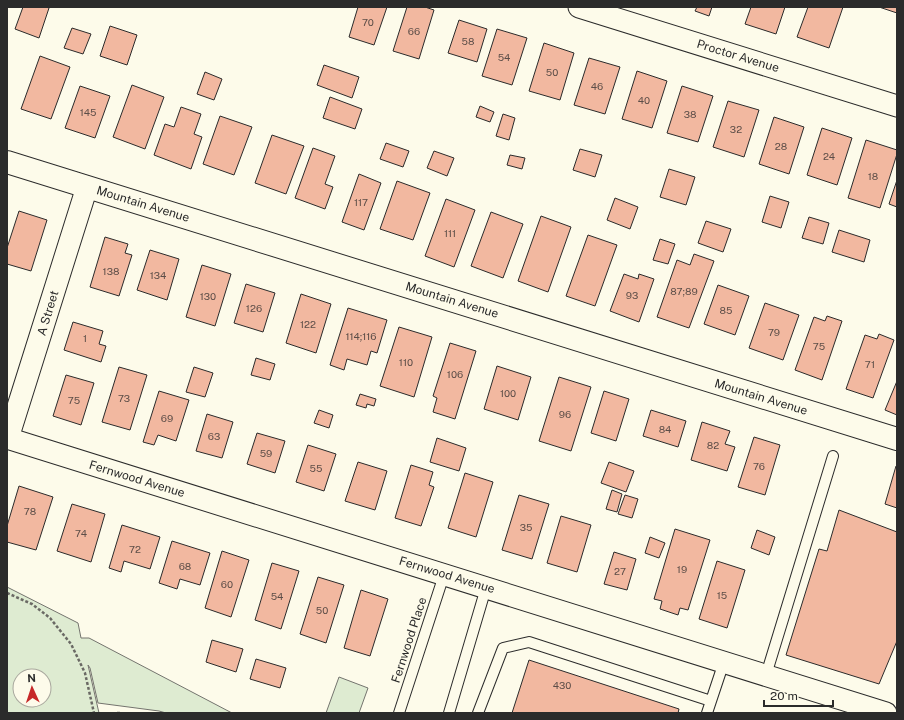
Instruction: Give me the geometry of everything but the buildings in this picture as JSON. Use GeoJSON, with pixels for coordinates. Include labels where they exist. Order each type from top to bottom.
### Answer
{"type":"FeatureCollection","features":[{"type":"Feature","properties":{"kind":"street","name":"Proctor Avenue"},"geometry":{"type":"LineString","coordinates":[[579,7],[897,106]]}},
{"type":"Feature","properties":{"kind":"street","name":"Mountain Avenue"},"geometry":{"type":"LineString","coordinates":[[7,162],[897,439]]}},
{"type":"Feature","properties":{"kind":"street","name":"A Street"},"geometry":{"type":"LineString","coordinates":[[8,438],[87,187]]}},
{"type":"Feature","properties":{"kind":"street","name":"Fernwood Avenue"},"geometry":{"type":"LineString","coordinates":[[8,438],[886,713]]}},
{"type":"Feature","properties":{"kind":"lane"},"geometry":{"type":"LineString","coordinates":[[766,675],[833,456]]}},
{"type":"Feature","properties":{"kind":"lane","name":"Fernwood Place"},"geometry":{"type":"LineString","coordinates":[[399,713],[444,575]]}},
{"type":"Feature","properties":{"kind":"lane"},"geometry":{"type":"LineString","coordinates":[[449,713],[486,588]]}},
{"type":"Feature","properties":{"kind":"lane"},"geometry":{"type":"LineString","coordinates":[[478,713],[503,648],[529,642],[711,701]]}},
{"type":"Feature","properties":{"kind":"lane"},"geometry":{"type":"LineString","coordinates":[[708,713],[724,662]]}},
{"type":"Feature","properties":{"kind":"path"},"geometry":{"type":"LineString","coordinates":[[7,593],[32,604],[50,618],[71,644],[84,673],[94,713]]}},
{"type":"Feature","properties":{"kind":"green space"},"geometry":{"type":"Polygon","coordinates":[[[7,587],[78,623],[81,638],[89,638],[232,713],[166,713],[98,703],[88,665],[99,713],[7,713],[7,587]]]}},
{"type":"Feature","properties":{"kind":"green space"},"geometry":{"type":"Polygon","coordinates":[[[339,677],[368,688],[359,713],[326,713],[339,677]]]}}]}
